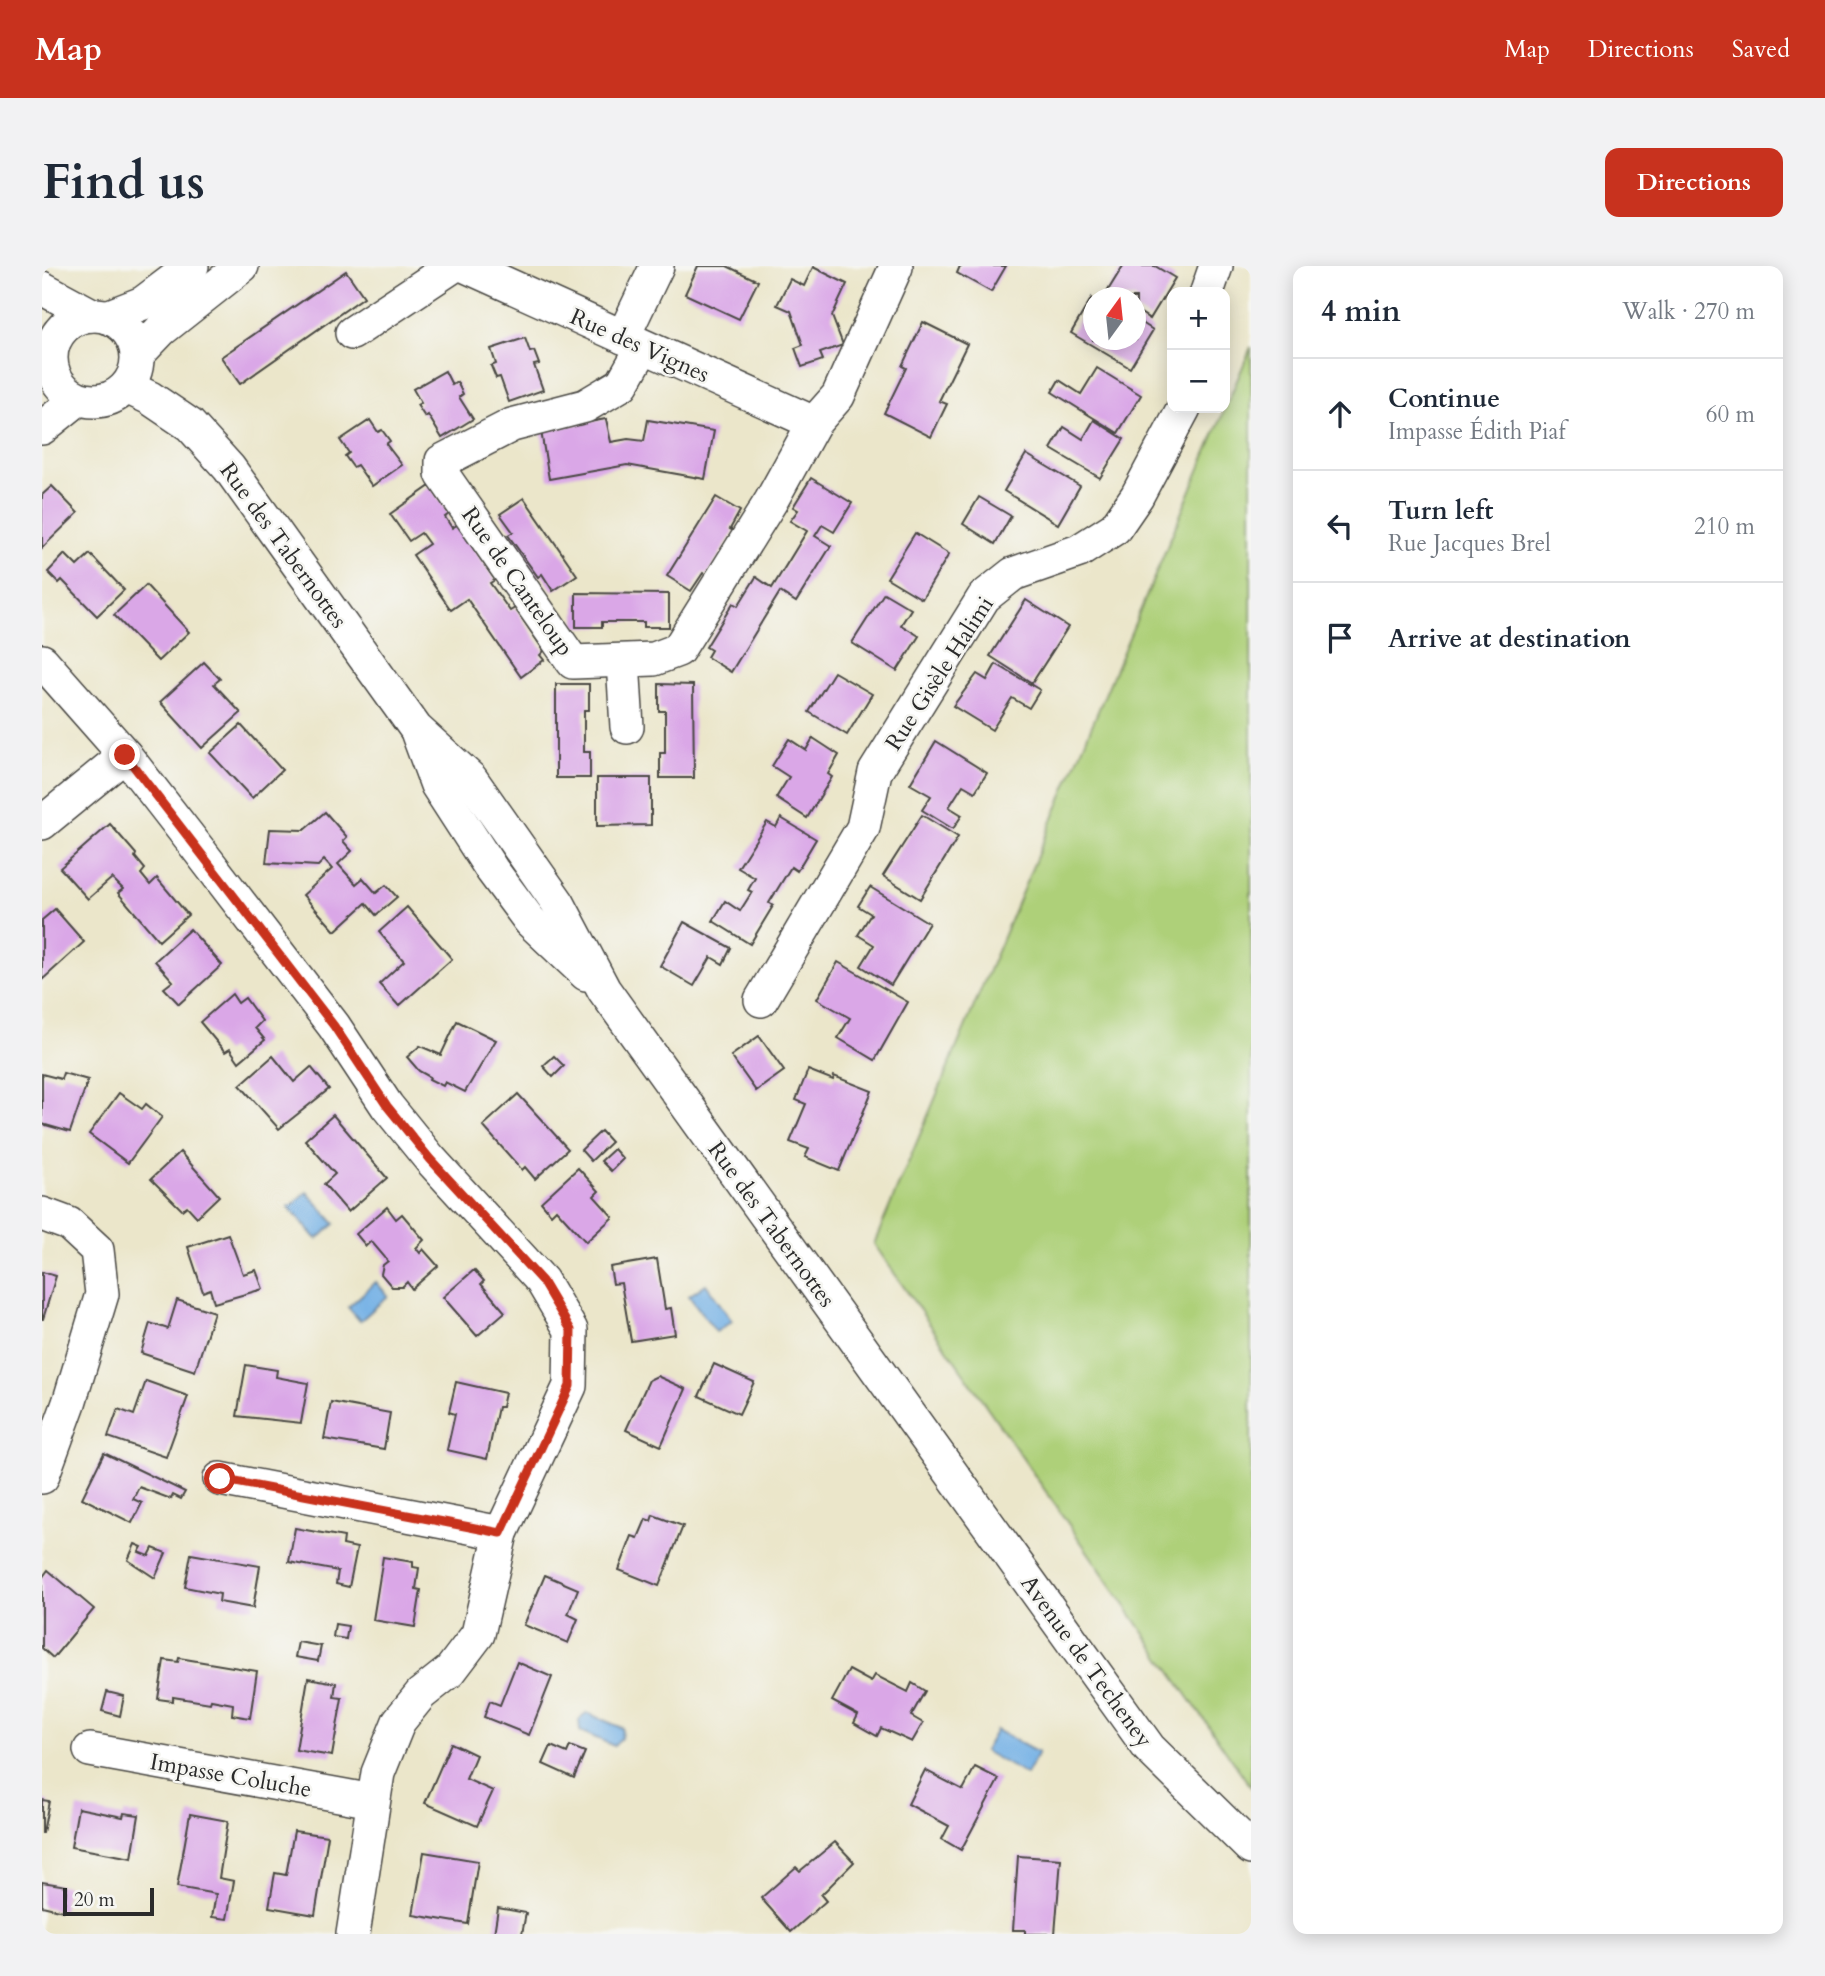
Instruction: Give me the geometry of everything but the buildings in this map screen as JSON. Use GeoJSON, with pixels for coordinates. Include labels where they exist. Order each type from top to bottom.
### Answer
{"type":"FeatureCollection","features":[{"type":"Feature","properties":{"kind":"street"},"geometry":{"type":"LineString","coordinates":[[42,288],[100,316],[128,331],[138,354],[137,366],[127,387],[104,401],[78,399],[60,385],[47,354],[68,324],[100,316],[143,303],[192,266]]}},
{"type":"Feature","properties":{"kind":"street"},"geometry":{"type":"LineString","coordinates":[[138,354],[161,330],[242,266]]}},
{"type":"Feature","properties":{"kind":"street"},"geometry":{"type":"LineString","coordinates":[[352,333],[453,266]]}},
{"type":"Feature","properties":{"kind":"street","name":"Rue des Vignes"},"geometry":{"type":"LineString","coordinates":[[466,266],[814,423]]}},
{"type":"Feature","properties":{"kind":"street"},"geometry":{"type":"LineString","coordinates":[[633,342],[657,266]]}},
{"type":"Feature","properties":{"kind":"street"},"geometry":{"type":"LineString","coordinates":[[1209,287],[1216,266]]}},
{"type":"Feature","properties":{"kind":"street","name":"Rue de Canteloup"},"geometry":{"type":"LineString","coordinates":[[633,342],[622,384],[585,406],[512,425],[442,461],[442,474],[573,662],[654,659],[678,650],[771,501],[814,423],[838,396],[896,267]]}},
{"type":"Feature","properties":{"kind":"street","name":"Rue des Tabernottes"},"geometry":{"type":"LineString","coordinates":[[127,387],[150,398],[190,425],[229,468],[416,729],[471,779],[558,903],[604,990],[941,1459]]}},
{"type":"Feature","properties":{"kind":"street"},"geometry":{"type":"LineString","coordinates":[[42,428],[78,399]]}},
{"type":"Feature","properties":{"kind":"street","name":"Rue Gisèle Halimi"},"geometry":{"type":"LineString","coordinates":[[761,1000],[863,828],[874,772],[984,597],[1013,574],[1079,551],[1115,528],[1137,496],[1181,413]]}},
{"type":"Feature","properties":{"kind":"street"},"geometry":{"type":"LineString","coordinates":[[42,661],[125,755],[334,1026],[387,1106],[430,1159],[542,1281],[571,1330],[570,1386],[501,1533],[478,1634],[450,1671],[421,1694],[399,1721],[378,1773],[353,1934]]}},
{"type":"Feature","properties":{"kind":"street"},"geometry":{"type":"LineString","coordinates":[[623,661],[627,727]]}},
{"type":"Feature","properties":{"kind":"street"},"geometry":{"type":"LineString","coordinates":[[42,824],[125,755]]}},
{"type":"Feature","properties":{"kind":"street"},"geometry":{"type":"LineString","coordinates":[[42,1214],[69,1224],[97,1250],[102,1294],[69,1403],[42,1477]]}},
{"type":"Feature","properties":{"kind":"street","name":"Avenue de Techeney"},"geometry":{"type":"LineString","coordinates":[[941,1459],[1149,1748],[1251,1848]]}},
{"type":"Feature","properties":{"kind":"street"},"geometry":{"type":"LineString","coordinates":[[220,1479],[501,1533]]}},
{"type":"Feature","properties":{"kind":"street","name":"Impasse Coluche"},"geometry":{"type":"LineString","coordinates":[[90,1750],[373,1801]]}},
{"type":"Feature","properties":{"kind":"green space"},"geometry":{"type":"Polygon","coordinates":[[[1251,347],[1251,1787],[874,1244],[1223,413],[1230,413],[1230,397],[1251,347]]]}},
{"type":"Feature","properties":{"kind":"water"},"geometry":{"type":"Polygon","coordinates":[[[307,1192],[335,1224],[317,1239],[289,1208],[307,1192]]]}},
{"type":"Feature","properties":{"kind":"water"},"geometry":{"type":"Polygon","coordinates":[[[376,1282],[388,1296],[360,1321],[348,1307],[376,1282]]]}},
{"type":"Feature","properties":{"kind":"water"},"geometry":{"type":"Polygon","coordinates":[[[706,1284],[732,1321],[716,1332],[689,1296],[706,1284]]]}},
{"type":"Feature","properties":{"kind":"water"},"geometry":{"type":"Polygon","coordinates":[[[587,1713],[622,1728],[621,1738],[614,1746],[580,1731],[579,1720],[587,1713]]]}},
{"type":"Feature","properties":{"kind":"water"},"geometry":{"type":"Polygon","coordinates":[[[996,1730],[1038,1753],[1026,1775],[984,1751],[996,1730]]]}},
{"type":"Feature","properties":{"kind":"route"},"geometry":{"type":"LineString","coordinates":[[125,755],[334,1026],[387,1106],[430,1159],[542,1281],[571,1330],[570,1386],[523,1481],[501,1533],[220,1479]]}}]}
